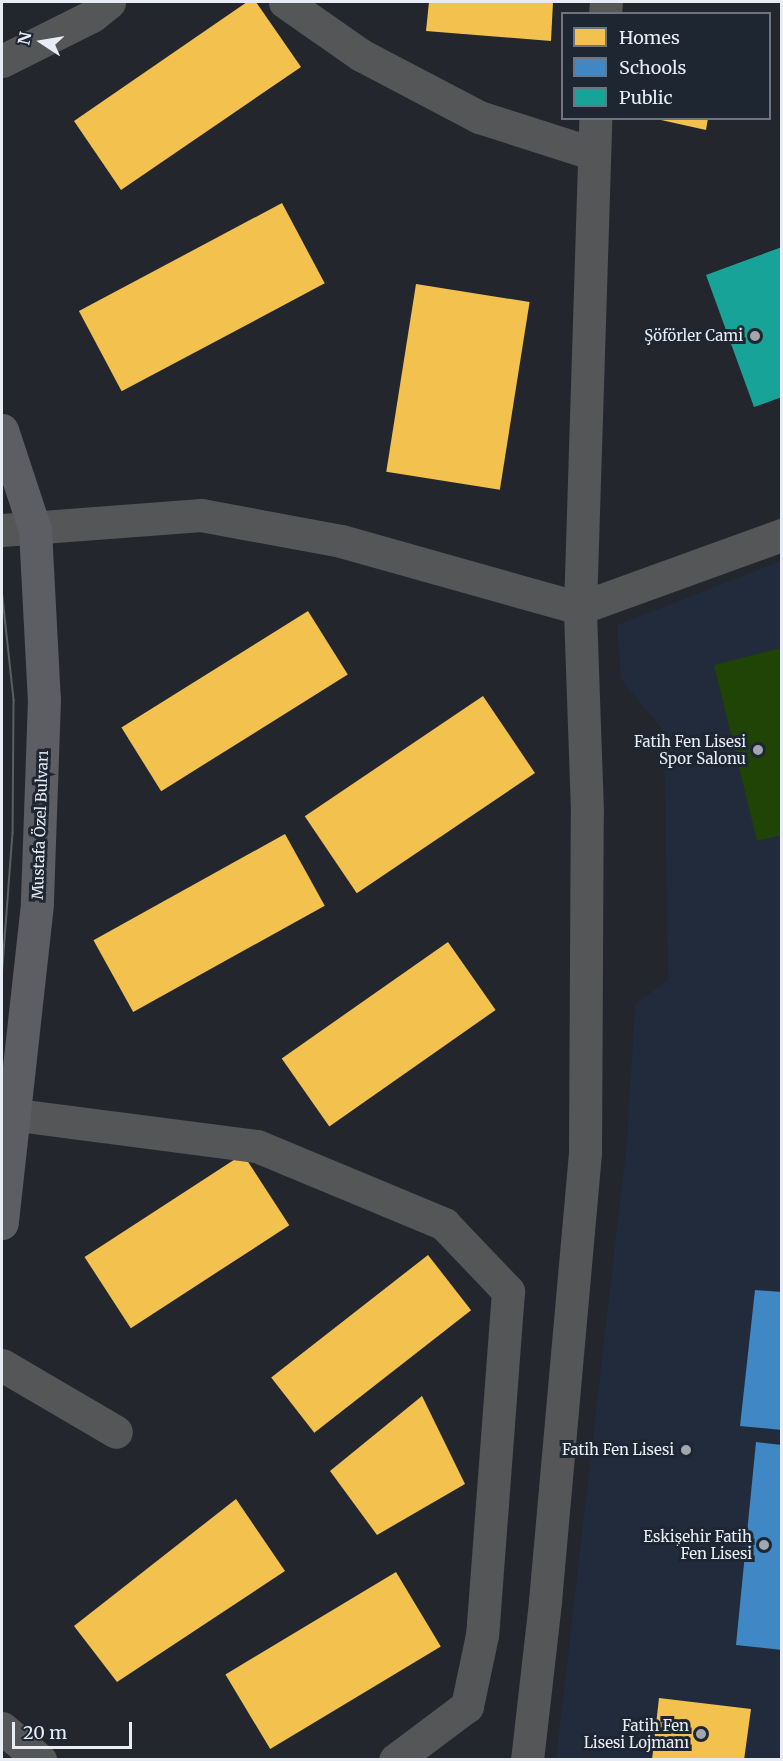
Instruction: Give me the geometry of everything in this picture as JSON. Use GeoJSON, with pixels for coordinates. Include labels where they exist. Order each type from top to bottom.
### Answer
{"type":"FeatureCollection","features":[{"type":"Feature","properties":{"kind":"main road","name":"Mustafa Özel Bulvarı"},"geometry":{"type":"LineString","coordinates":[[2,430],[35,530],[44,699],[38,892],[8,1113],[2,1223]]}},
{"type":"Feature","properties":{"kind":"street"},"geometry":{"type":"LineString","coordinates":[[2,61],[93,16],[109,2]]}},
{"type":"Feature","properties":{"kind":"street"},"geometry":{"type":"LineString","coordinates":[[285,2],[362,55],[479,117],[592,153]]}},
{"type":"Feature","properties":{"kind":"street"},"geometry":{"type":"LineString","coordinates":[[527,1760],[545,1601],[585,1152],[587,812],[580,608],[592,153],[595,120]]}},
{"type":"Feature","properties":{"kind":"street"},"geometry":{"type":"LineString","coordinates":[[2,530],[35,530],[201,515],[341,541],[580,608],[782,535]]}},
{"type":"Feature","properties":{"kind":"street"},"geometry":{"type":"LineString","coordinates":[[8,1113],[120,1131],[257,1146],[444,1224],[508,1290],[482,1635],[467,1706],[395,1760]]}},
{"type":"Feature","properties":{"kind":"street"},"geometry":{"type":"LineString","coordinates":[[2,1365],[116,1432]]}},
{"type":"Feature","properties":{"kind":"street"},"geometry":{"type":"LineString","coordinates":[[2,1728],[40,1760]]}},
{"type":"Feature","properties":{"kind":"shaded area","name":"Fatih Fen Lisesi"},"geometry":{"type":"Polygon","coordinates":[[[781,561],[781,1759],[556,1760],[627,1141],[635,1004],[668,980],[664,731],[621,679],[617,625],[781,561]]]}},
{"type":"Feature","properties":{"kind":"green space","name":"Fatih Fen Lisesi Spor Salonu"},"geometry":{"type":"Polygon","coordinates":[[[781,648],[781,835],[757,841],[714,665],[781,648]]]}},
{"type":"Feature","properties":{"kind":"building: Homes"},"geometry":{"type":"Polygon","coordinates":[[[247,2],[256,2],[301,67],[121,190],[74,121],[247,2]]]}},
{"type":"Feature","properties":{"kind":"building: Homes"},"geometry":{"type":"Polygon","coordinates":[[[429,2],[553,2],[551,41],[426,31],[429,2]]]}},
{"type":"Feature","properties":{"kind":"building: Homes"},"geometry":{"type":"Polygon","coordinates":[[[661,120],[708,120],[706,130],[661,120]]]}},
{"type":"Feature","properties":{"kind":"building: Homes"},"geometry":{"type":"Polygon","coordinates":[[[282,203],[325,283],[122,391],[79,311],[282,203]]]}},
{"type":"Feature","properties":{"kind":"building: Homes"},"geometry":{"type":"Polygon","coordinates":[[[416,284],[530,302],[500,490],[386,472],[416,284]]]}},
{"type":"Feature","properties":{"kind":"building: Homes"},"geometry":{"type":"Polygon","coordinates":[[[308,611],[348,675],[161,791],[121,728],[308,611]]]}},
{"type":"Feature","properties":{"kind":"building: Homes"},"geometry":{"type":"Polygon","coordinates":[[[483,696],[535,773],[357,893],[305,816],[483,696]]]}},
{"type":"Feature","properties":{"kind":"building: Homes"},"geometry":{"type":"Polygon","coordinates":[[[285,834],[325,906],[133,1012],[93,940],[285,834]]]}},
{"type":"Feature","properties":{"kind":"building: Homes"},"geometry":{"type":"Polygon","coordinates":[[[448,942],[496,1010],[329,1126],[282,1058],[448,942]]]}},
{"type":"Feature","properties":{"kind":"building: Homes"},"geometry":{"type":"Polygon","coordinates":[[[243,1154],[289,1225],[131,1328],[84,1257],[243,1154]]]}},
{"type":"Feature","properties":{"kind":"building: Homes"},"geometry":{"type":"Polygon","coordinates":[[[428,1255],[471,1310],[314,1433],[271,1378],[428,1255]]]}},
{"type":"Feature","properties":{"kind":"building: Homes"},"geometry":{"type":"Polygon","coordinates":[[[422,1396],[465,1484],[377,1535],[330,1471],[422,1396]]]}},
{"type":"Feature","properties":{"kind":"building: Homes"},"geometry":{"type":"Polygon","coordinates":[[[236,1499],[285,1571],[117,1682],[74,1626],[236,1499]]]}},
{"type":"Feature","properties":{"kind":"building: Homes"},"geometry":{"type":"Polygon","coordinates":[[[396,1572],[441,1647],[270,1749],[225,1674],[396,1572]]]}},
{"type":"Feature","properties":{"kind":"building: Homes","name":"Fatih Fen Lisesi Lojmanı"},"geometry":{"type":"Polygon","coordinates":[[[659,1698],[751,1709],[744,1760],[652,1760],[659,1698]]]}},
{"type":"Feature","properties":{"kind":"building: Schools"},"geometry":{"type":"Polygon","coordinates":[[[755,1290],[782,1292],[782,1430],[740,1426],[755,1290]]]}},
{"type":"Feature","properties":{"kind":"building: Schools","name":"Eskişehir Fatih Fen Lisesi"},"geometry":{"type":"Polygon","coordinates":[[[756,1442],[782,1445],[782,1650],[736,1645],[756,1442]]]}},
{"type":"Feature","properties":{"kind":"building: Public","name":"Şöförler Cami"},"geometry":{"type":"Polygon","coordinates":[[[782,247],[782,397],[754,407],[706,275],[782,247]]]}},
{"type":"Feature","properties":{"kind":"tram line"},"geometry":{"type":"LineString","coordinates":[[2,589],[14,700],[13,833],[2,978]]}},
{"type":"Feature","properties":{"kind":"place","name":"Şöförler Cami"},"geometry":{"type":"Point","coordinates":[755,336]}},
{"type":"Feature","properties":{"kind":"place","name":"Fatih Fen Lisesi Spor Salonu"},"geometry":{"type":"Point","coordinates":[758,750]}},
{"type":"Feature","properties":{"kind":"place","name":"Fatih Fen Lisesi"},"geometry":{"type":"Point","coordinates":[686,1450]}},
{"type":"Feature","properties":{"kind":"place","name":"Eskişehir Fatih Fen Lisesi"},"geometry":{"type":"Point","coordinates":[764,1545]}},
{"type":"Feature","properties":{"kind":"place","name":"Fatih Fen Lisesi Lojmanı"},"geometry":{"type":"Point","coordinates":[701,1734]}}]}
